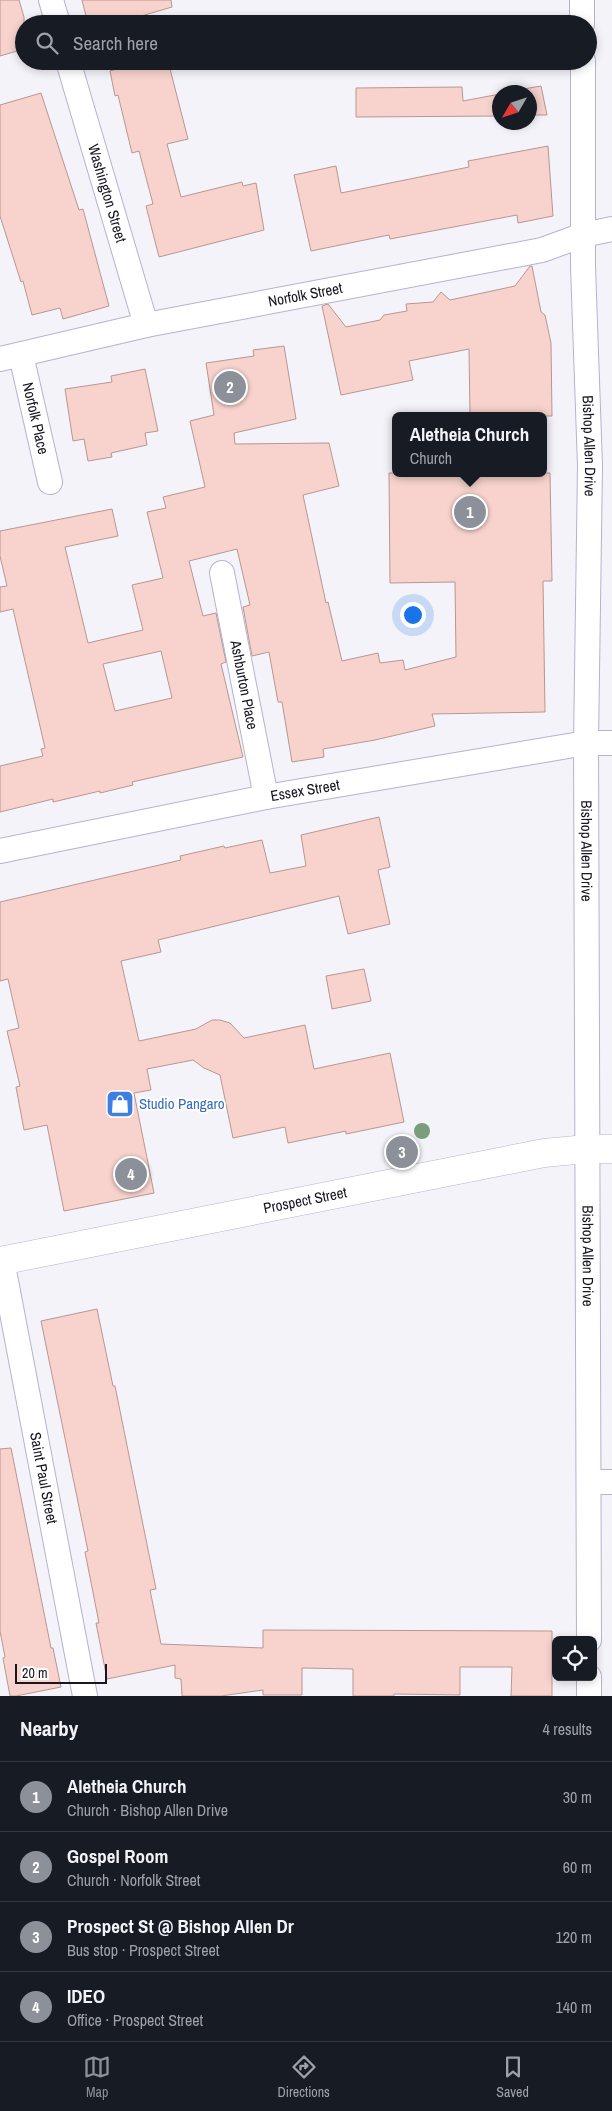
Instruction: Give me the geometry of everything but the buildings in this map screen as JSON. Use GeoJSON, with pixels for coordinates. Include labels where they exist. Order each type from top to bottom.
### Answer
{"type":"FeatureCollection","features":[{"type":"Feature","properties":{"kind":"main road","name":"Prospect Street"},"geometry":{"type":"LineString","coordinates":[[1,1260],[525,1157],[600,1149]]}},
{"type":"Feature","properties":{"kind":"street"},"geometry":{"type":"LineString","coordinates":[[51,0],[55,15]]}},
{"type":"Feature","properties":{"kind":"street"},"geometry":{"type":"LineString","coordinates":[[582,0],[582,15]]}},
{"type":"Feature","properties":{"kind":"street","name":"Washington Street"},"geometry":{"type":"LineString","coordinates":[[71,70],[146,325]]}},
{"type":"Feature","properties":{"kind":"street","name":"Bishop Allen Drive"},"geometry":{"type":"LineString","coordinates":[[583,70],[583,235],[590,466],[586,743],[600,1149],[589,1482],[589,1636]]}},
{"type":"Feature","properties":{"kind":"street","name":"Norfolk Street"},"geometry":{"type":"LineString","coordinates":[[11,357],[146,325],[542,250],[583,235],[612,229]]}},
{"type":"Feature","properties":{"kind":"street","name":"Norfolk Place"},"geometry":{"type":"LineString","coordinates":[[11,357],[50,482]]}},
{"type":"Feature","properties":{"kind":"street","name":"Ashburton Place"},"geometry":{"type":"LineString","coordinates":[[222,573],[266,797]]}},
{"type":"Feature","properties":{"kind":"street","name":"Essex Street"},"geometry":{"type":"LineString","coordinates":[[0,851],[266,797],[586,743],[612,743]]}},
{"type":"Feature","properties":{"kind":"street","name":"Saint Paul Street"},"geometry":{"type":"LineString","coordinates":[[1,1260],[85,1696]]}},
{"type":"Feature","properties":{"kind":"street"},"geometry":{"type":"LineString","coordinates":[[589,1482],[612,1482]]}},
{"type":"Feature","properties":{"kind":"street"},"geometry":{"type":"LineString","coordinates":[[589,1681],[589,1696]]}},
{"type":"Feature","properties":{"kind":"place","name":"Gospel Room"},"geometry":{"type":"Point","coordinates":[230,387]}},
{"type":"Feature","properties":{"kind":"place","name":"Aletheia Church"},"geometry":{"type":"Point","coordinates":[470,512]}},
{"type":"Feature","properties":{"kind":"place","name":"Studio Pangaro"},"geometry":{"type":"Point","coordinates":[120,1104]}},
{"type":"Feature","properties":{"kind":"place","name":"Prospect St @ Bishop Allen Dr"},"geometry":{"type":"Point","coordinates":[402,1152]}},
{"type":"Feature","properties":{"kind":"place","name":"IDEO"},"geometry":{"type":"Point","coordinates":[131,1174]}}]}
